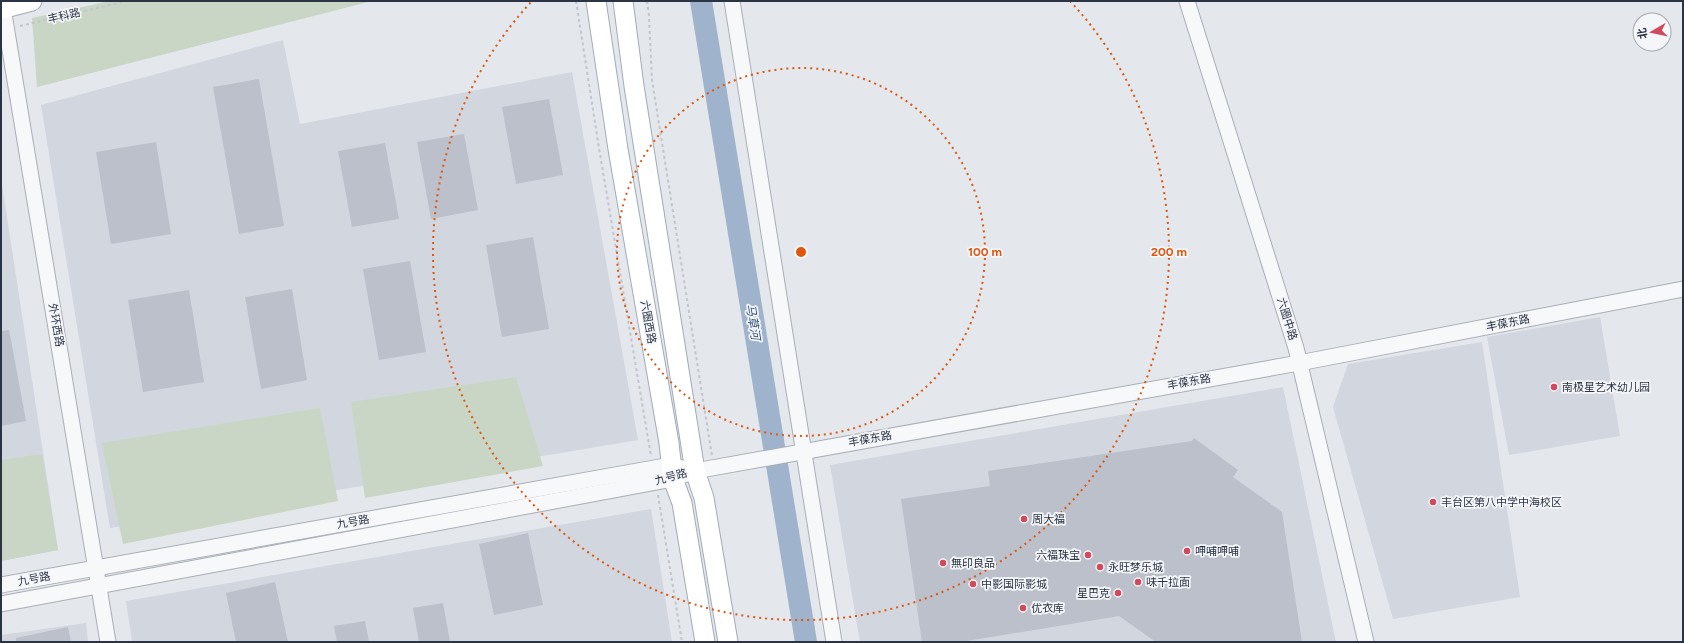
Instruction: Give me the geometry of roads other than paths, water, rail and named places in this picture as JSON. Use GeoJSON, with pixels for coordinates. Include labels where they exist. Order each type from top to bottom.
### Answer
{"type":"FeatureCollection","features":[{"type":"Feature","properties":{"kind":"main road"},"geometry":{"type":"LineString","coordinates":[[2,8],[32,1]]}},
{"type":"Feature","properties":{"kind":"main road","name":"六圈西路"},"geometry":{"type":"LineString","coordinates":[[596,1],[618,149],[668,435],[663,474],[682,504],[705,642]]}},
{"type":"Feature","properties":{"kind":"main road","name":"六圈西路"},"geometry":{"type":"LineString","coordinates":[[623,1],[634,86],[695,470],[704,498],[728,642]]}},
{"type":"Feature","properties":{"kind":"street"},"geometry":{"type":"LineString","coordinates":[[732,1],[800,452],[834,642]]}},
{"type":"Feature","properties":{"kind":"street","name":"六圈中路"},"geometry":{"type":"LineString","coordinates":[[1187,1],[1300,363],[1366,642]]}},
{"type":"Feature","properties":{"kind":"street","name":"外环西路"},"geometry":{"type":"LineString","coordinates":[[2,8],[97,567],[108,642]]}},
{"type":"Feature","properties":{"kind":"street","name":"丰葆东路"},"geometry":{"type":"LineString","coordinates":[[695,470],[1300,363],[1683,289]]}},
{"type":"Feature","properties":{"kind":"street","name":"九号路"},"geometry":{"type":"LineString","coordinates":[[1,585],[97,567],[695,470]]}},
{"type":"Feature","properties":{"kind":"street","name":"九号路"},"geometry":{"type":"LineString","coordinates":[[1,604],[99,586],[663,474]]}},
{"type":"Feature","properties":{"kind":"waterway","name":"马草河"},"geometry":{"type":"LineString","coordinates":[[701,1],[806,642]]}},
{"type":"Feature","properties":{"kind":"place","name":"南极星艺术幼儿园"},"geometry":{"type":"Point","coordinates":[1554,387]}},
{"type":"Feature","properties":{"kind":"place","name":"丰台区第八中学中海校区"},"geometry":{"type":"Point","coordinates":[1433,502]}},
{"type":"Feature","properties":{"kind":"place","name":"周大福"},"geometry":{"type":"Point","coordinates":[1024,519]}},
{"type":"Feature","properties":{"kind":"place","name":"呷哺呷哺"},"geometry":{"type":"Point","coordinates":[1187,551]}},
{"type":"Feature","properties":{"kind":"place","name":"六福珠宝"},"geometry":{"type":"Point","coordinates":[1088,555]}},
{"type":"Feature","properties":{"kind":"place","name":"無印良品"},"geometry":{"type":"Point","coordinates":[943,563]}},
{"type":"Feature","properties":{"kind":"place","name":"永旺梦乐城"},"geometry":{"type":"Point","coordinates":[1100,567]}},
{"type":"Feature","properties":{"kind":"place","name":"味千拉面"},"geometry":{"type":"Point","coordinates":[1138,582]}},
{"type":"Feature","properties":{"kind":"place","name":"中影国际影城"},"geometry":{"type":"Point","coordinates":[973,584]}},
{"type":"Feature","properties":{"kind":"place","name":"星巴克"},"geometry":{"type":"Point","coordinates":[1118,593]}},
{"type":"Feature","properties":{"kind":"place","name":"优衣库"},"geometry":{"type":"Point","coordinates":[1023,608]}}]}
